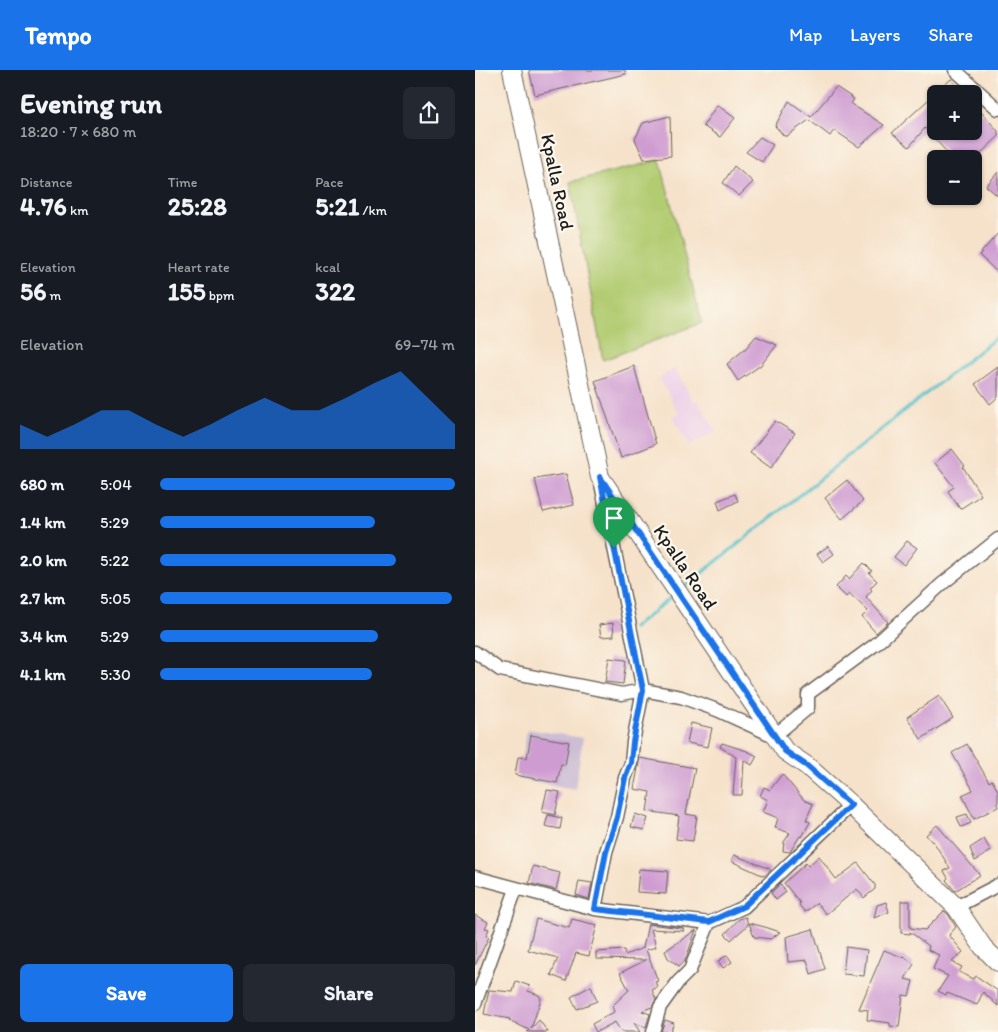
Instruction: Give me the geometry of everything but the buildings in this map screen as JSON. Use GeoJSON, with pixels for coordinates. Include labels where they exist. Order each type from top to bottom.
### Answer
{"type":"FeatureCollection","features":[{"type":"Feature","properties":{"kind":"street","name":"Kpalla Road"},"geometry":{"type":"LineString","coordinates":[[512,70],[600,477],[785,751],[807,766],[851,805],[956,907],[983,947],[998,962]]}},
{"type":"Feature","properties":{"kind":"street"},"geometry":{"type":"LineString","coordinates":[[955,70],[998,109]]}},
{"type":"Feature","properties":{"kind":"street"},"geometry":{"type":"LineString","coordinates":[[595,909],[606,852],[617,817],[625,778],[631,763],[643,690],[600,477]]}},
{"type":"Feature","properties":{"kind":"street"},"geometry":{"type":"LineString","coordinates":[[475,652],[500,670],[622,694],[643,690],[681,697],[717,710],[775,736],[808,708],[808,694],[877,644],[942,584],[998,540]]}},
{"type":"Feature","properties":{"kind":"street"},"geometry":{"type":"LineString","coordinates":[[478,880],[595,909],[709,922],[744,906],[851,805]]}},
{"type":"Feature","properties":{"kind":"street"},"geometry":{"type":"LineString","coordinates":[[956,907],[998,885]]}},
{"type":"Feature","properties":{"kind":"street"},"geometry":{"type":"LineString","coordinates":[[475,1004],[516,889]]}},
{"type":"Feature","properties":{"kind":"street"},"geometry":{"type":"LineString","coordinates":[[653,1032],[660,1007],[678,982],[690,970],[709,922]]}},
{"type":"Feature","properties":{"kind":"shaded area"},"geometry":{"type":"Polygon","coordinates":[[[675,368],[694,402],[698,400],[716,431],[689,446],[673,417],[679,413],[659,378],[675,368]]]}},
{"type":"Feature","properties":{"kind":"shaded area"},"geometry":{"type":"Polygon","coordinates":[[[527,729],[583,738],[575,789],[519,779],[527,729]]]}},
{"type":"Feature","properties":{"kind":"green space"},"geometry":{"type":"Polygon","coordinates":[[[660,160],[702,323],[603,360],[570,182],[660,160]]]}},
{"type":"Feature","properties":{"kind":"waterway"},"geometry":{"type":"LineString","coordinates":[[682,589],[998,336]]}},
{"type":"Feature","properties":{"kind":"waterway"},"geometry":{"type":"LineString","coordinates":[[633,628],[673,596]]}},
{"type":"Feature","properties":{"kind":"route"},"geometry":{"type":"LineString","coordinates":[[600,477],[785,751],[807,766],[851,805],[744,906],[709,922],[595,909],[606,852],[617,817],[625,778],[631,763],[643,690],[614,548],[600,477]]}}]}
